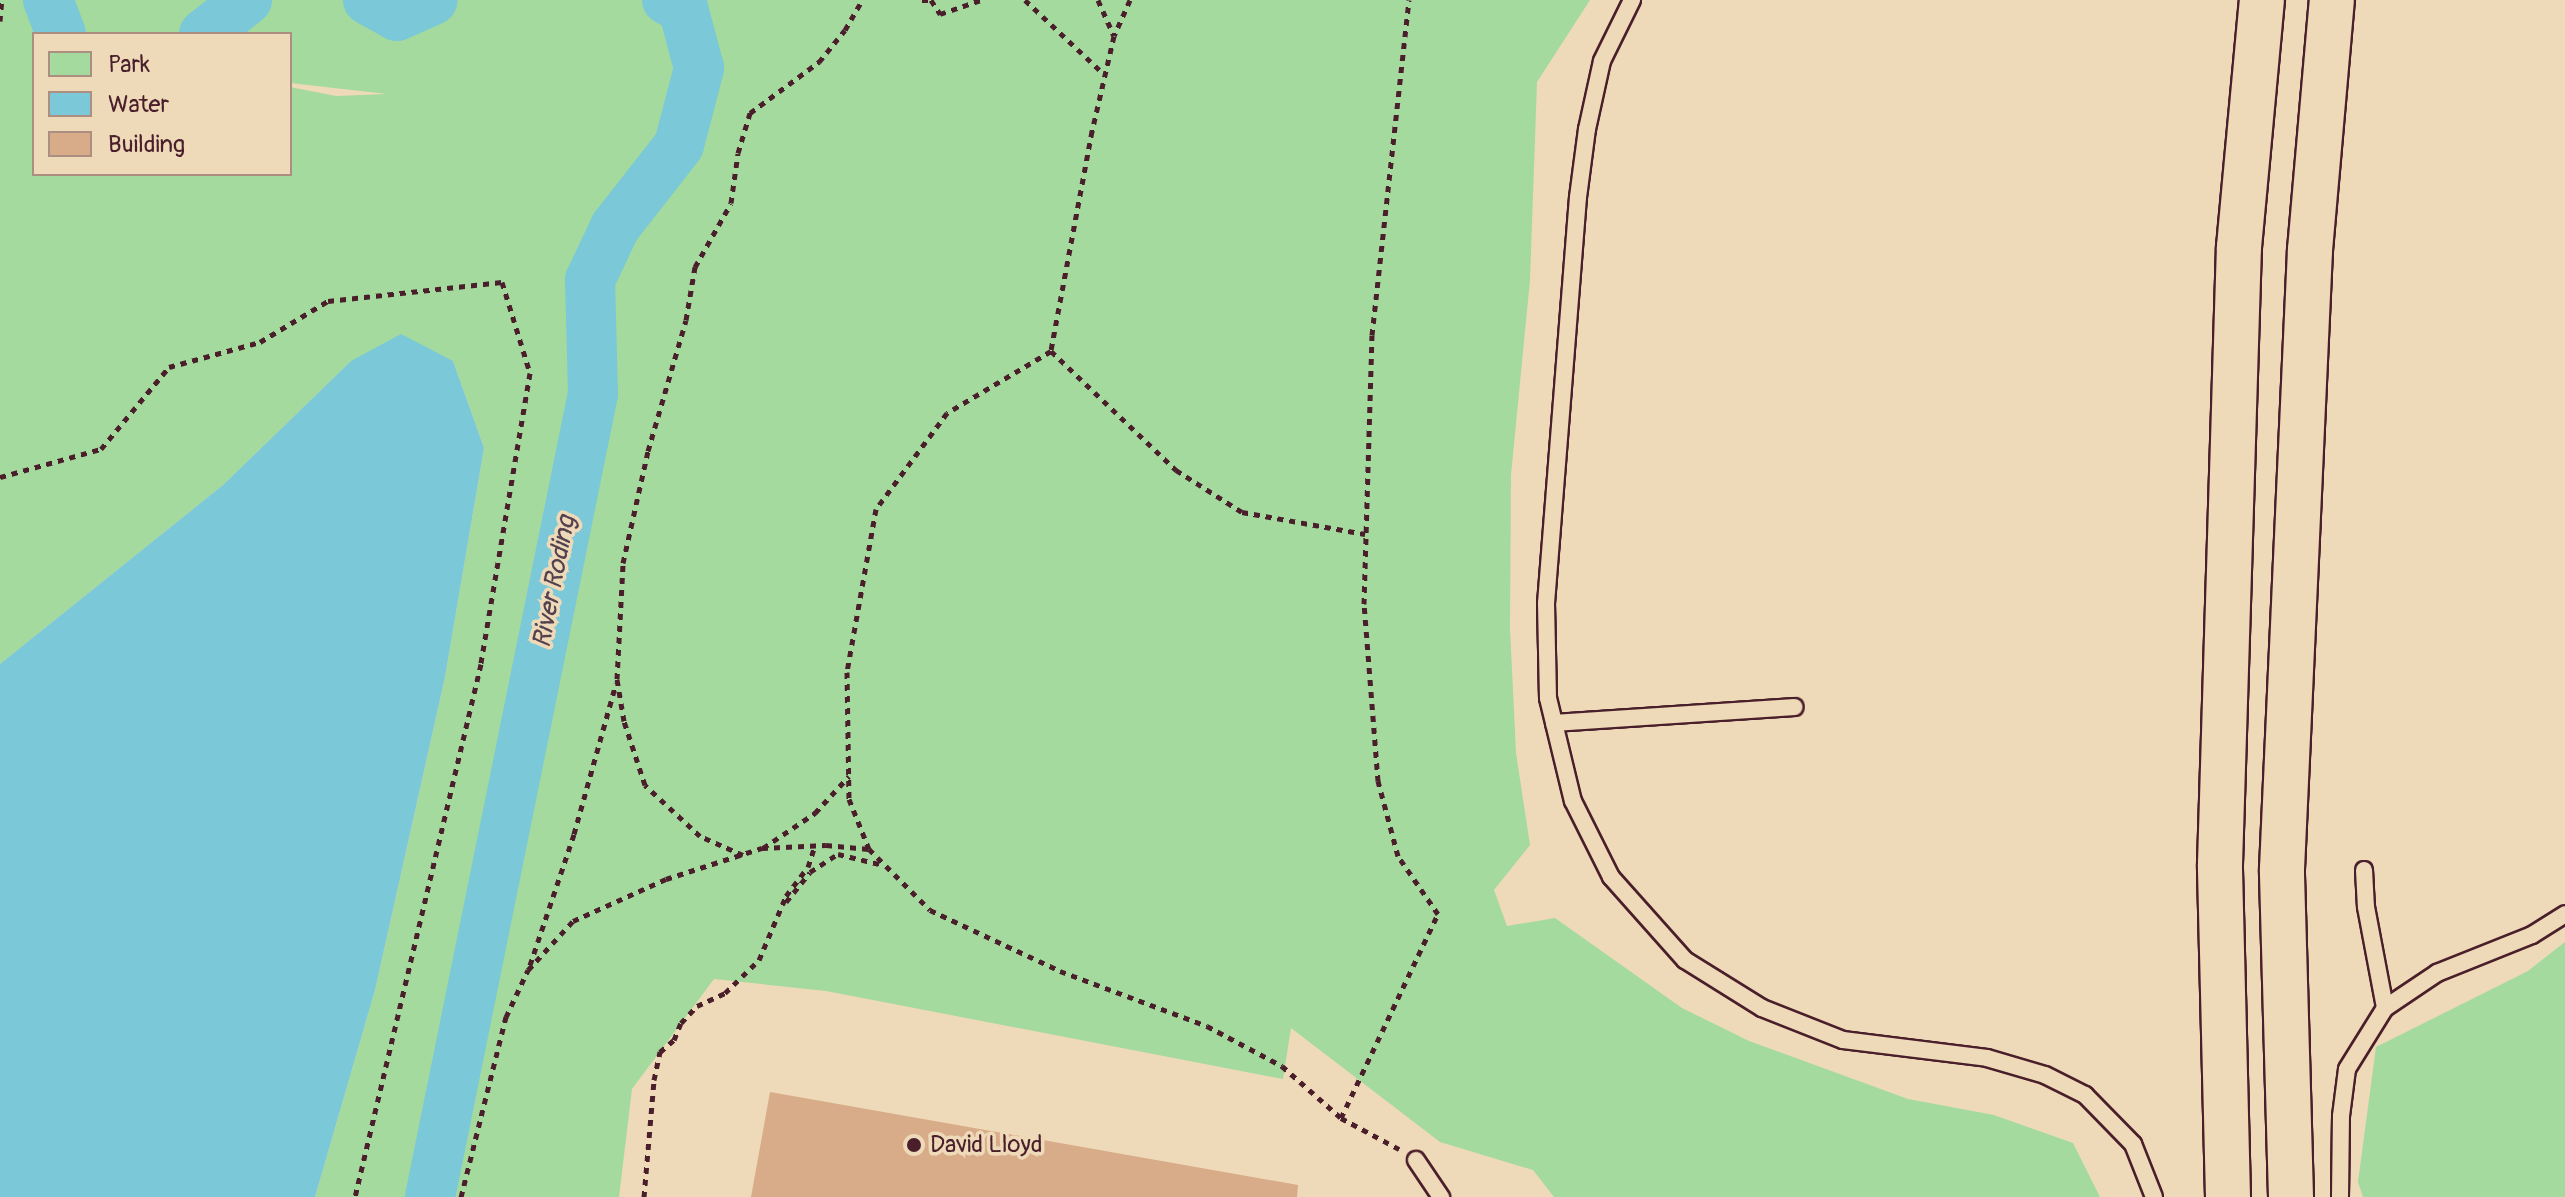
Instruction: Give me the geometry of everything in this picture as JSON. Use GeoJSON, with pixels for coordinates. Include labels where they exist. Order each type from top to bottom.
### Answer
{"type":"FeatureCollection","features":[{"type":"Feature","properties":{"kind":"highway"},"geometry":{"type":"LineString","coordinates":[[2228,1197],[2220,864],[2239,247],[2262,0]]}},
{"type":"Feature","properties":{"kind":"highway"},"geometry":{"type":"LineString","coordinates":[[2291,1197],[2282,869],[2310,250],[2332,0]]}},
{"type":"Feature","properties":{"kind":"lane"},"geometry":{"type":"LineString","coordinates":[[1632,0],[1602,61],[1578,197],[1546,603],[1548,698],[1573,801],[1611,877],[1685,960],[1762,1008],[1843,1040],[1987,1058],[2058,1081],[2085,1095],[2133,1144],[2154,1197]]}},
{"type":"Feature","properties":{"kind":"lane"},"geometry":{"type":"LineString","coordinates":[[1554,723],[1794,707]]}},
{"type":"Feature","properties":{"kind":"lane"},"geometry":{"type":"LineString","coordinates":[[2364,870],[2366,907],[2385,1008]]}},
{"type":"Feature","properties":{"kind":"lane"},"geometry":{"type":"LineString","coordinates":[[2340,1197],[2341,1116],[2347,1069],[2385,1008],[2437,973],[2532,935],[2565,914]]}},
{"type":"Feature","properties":{"kind":"lane"},"geometry":{"type":"LineString","coordinates":[[1416,1160],[1441,1197]]}},
{"type":"Feature","properties":{"kind":"path"},"geometry":{"type":"LineString","coordinates":[[0,21],[2,0]]}},
{"type":"Feature","properties":{"kind":"path"},"geometry":{"type":"LineString","coordinates":[[743,855],[700,836],[645,785],[624,721],[617,679],[623,563],[648,451],[686,320],[695,267],[731,203],[738,153],[750,113],[819,62],[845,30],[862,0]]}},
{"type":"Feature","properties":{"kind":"path"},"geometry":{"type":"LineString","coordinates":[[922,0],[930,0],[940,14],[981,0]]}},
{"type":"Feature","properties":{"kind":"path"},"geometry":{"type":"LineString","coordinates":[[1025,0],[1105,75]]}},
{"type":"Feature","properties":{"kind":"path"},"geometry":{"type":"LineString","coordinates":[[1098,0],[1114,36]]}},
{"type":"Feature","properties":{"kind":"path"},"geometry":{"type":"LineString","coordinates":[[1130,0],[1114,36],[1105,75],[1069,242],[1051,351],[947,413],[876,509],[847,672],[849,799],[869,849],[930,910],[1060,971],[1207,1026],[1282,1066],[1341,1118],[1416,1160]]}},
{"type":"Feature","properties":{"kind":"path"},"geometry":{"type":"LineString","coordinates":[[1341,1118],[1438,914],[1398,856],[1378,781],[1364,604],[1372,335],[1409,0]]}},
{"type":"Feature","properties":{"kind":"path"},"geometry":{"type":"LineString","coordinates":[[0,477],[101,449],[169,367],[260,342],[328,301],[502,282],[530,373],[481,664],[355,1197]]}},
{"type":"Feature","properties":{"kind":"path"},"geometry":{"type":"LineString","coordinates":[[1051,351],[1176,470],[1242,512],[1365,534]]}},
{"type":"Feature","properties":{"kind":"path"},"geometry":{"type":"LineString","coordinates":[[461,1197],[502,1029],[528,970],[574,834],[617,679]]}},
{"type":"Feature","properties":{"kind":"path"},"geometry":{"type":"LineString","coordinates":[[528,970],[573,921],[666,879],[762,848],[815,813],[849,776]]}},
{"type":"Feature","properties":{"kind":"path"},"geometry":{"type":"LineString","coordinates":[[762,848],[815,846],[869,849]]}},
{"type":"Feature","properties":{"kind":"path"},"geometry":{"type":"LineString","coordinates":[[644,1197],[654,1080],[660,1052],[674,1040],[681,1023],[697,1006],[725,993],[759,960],[783,905],[808,867],[815,846]]}},
{"type":"Feature","properties":{"kind":"path"},"geometry":{"type":"LineString","coordinates":[[783,905],[810,872],[838,854],[885,865]]}},
{"type":"Feature","properties":{"kind":"green space"},"geometry":{"type":"Polygon","coordinates":[[[0,0],[1590,0],[1537,82],[1530,280],[1511,475],[1510,628],[1516,753],[1530,845],[1494,890],[1507,926],[1555,918],[1682,1008],[1749,1041],[1908,1099],[1994,1115],[2073,1143],[2100,1197],[1554,1197],[1533,1170],[1440,1142],[1291,1028],[1283,1079],[826,991],[714,979],[632,1089],[619,1197],[315,1197],[375,990],[445,677],[484,448],[453,361],[351,361],[223,485],[0,664],[0,0]]]}},
{"type":"Feature","properties":{"kind":"green space"},"geometry":{"type":"Polygon","coordinates":[[[2565,942],[2565,1197],[2363,1197],[2358,1182],[2376,1047],[2528,971],[2565,942]]]}},
{"type":"Feature","properties":{"kind":"water"},"geometry":{"type":"Polygon","coordinates":[[[401,334],[453,361],[484,448],[445,677],[375,990],[315,1197],[0,1197],[0,664],[223,485],[351,361],[401,334]]]}},
{"type":"Feature","properties":{"kind":"building","name":"David Lloyd"},"geometry":{"type":"Polygon","coordinates":[[[770,1092],[1298,1185],[1297,1197],[751,1197],[770,1092]]]}},
{"type":"Feature","properties":{"kind":"waterway","name":"River Roding"},"geometry":{"type":"LineString","coordinates":[[48,0],[60,32]]}},
{"type":"Feature","properties":{"kind":"waterway","name":"River Roding"},"geometry":{"type":"LineString","coordinates":[[207,32],[247,0]]}},
{"type":"Feature","properties":{"kind":"waterway","name":"River Roding"},"geometry":{"type":"LineString","coordinates":[[368,0],[397,16],[433,0]]}},
{"type":"Feature","properties":{"kind":"waterway","name":"River Roding"},"geometry":{"type":"LineString","coordinates":[[430,1197],[593,394],[590,280],[615,227],[679,145],[699,68],[683,8],[667,0]]}},
{"type":"Feature","properties":{"kind":"place","name":"David Lloyd"},"geometry":{"type":"Point","coordinates":[914,1145]}}]}
